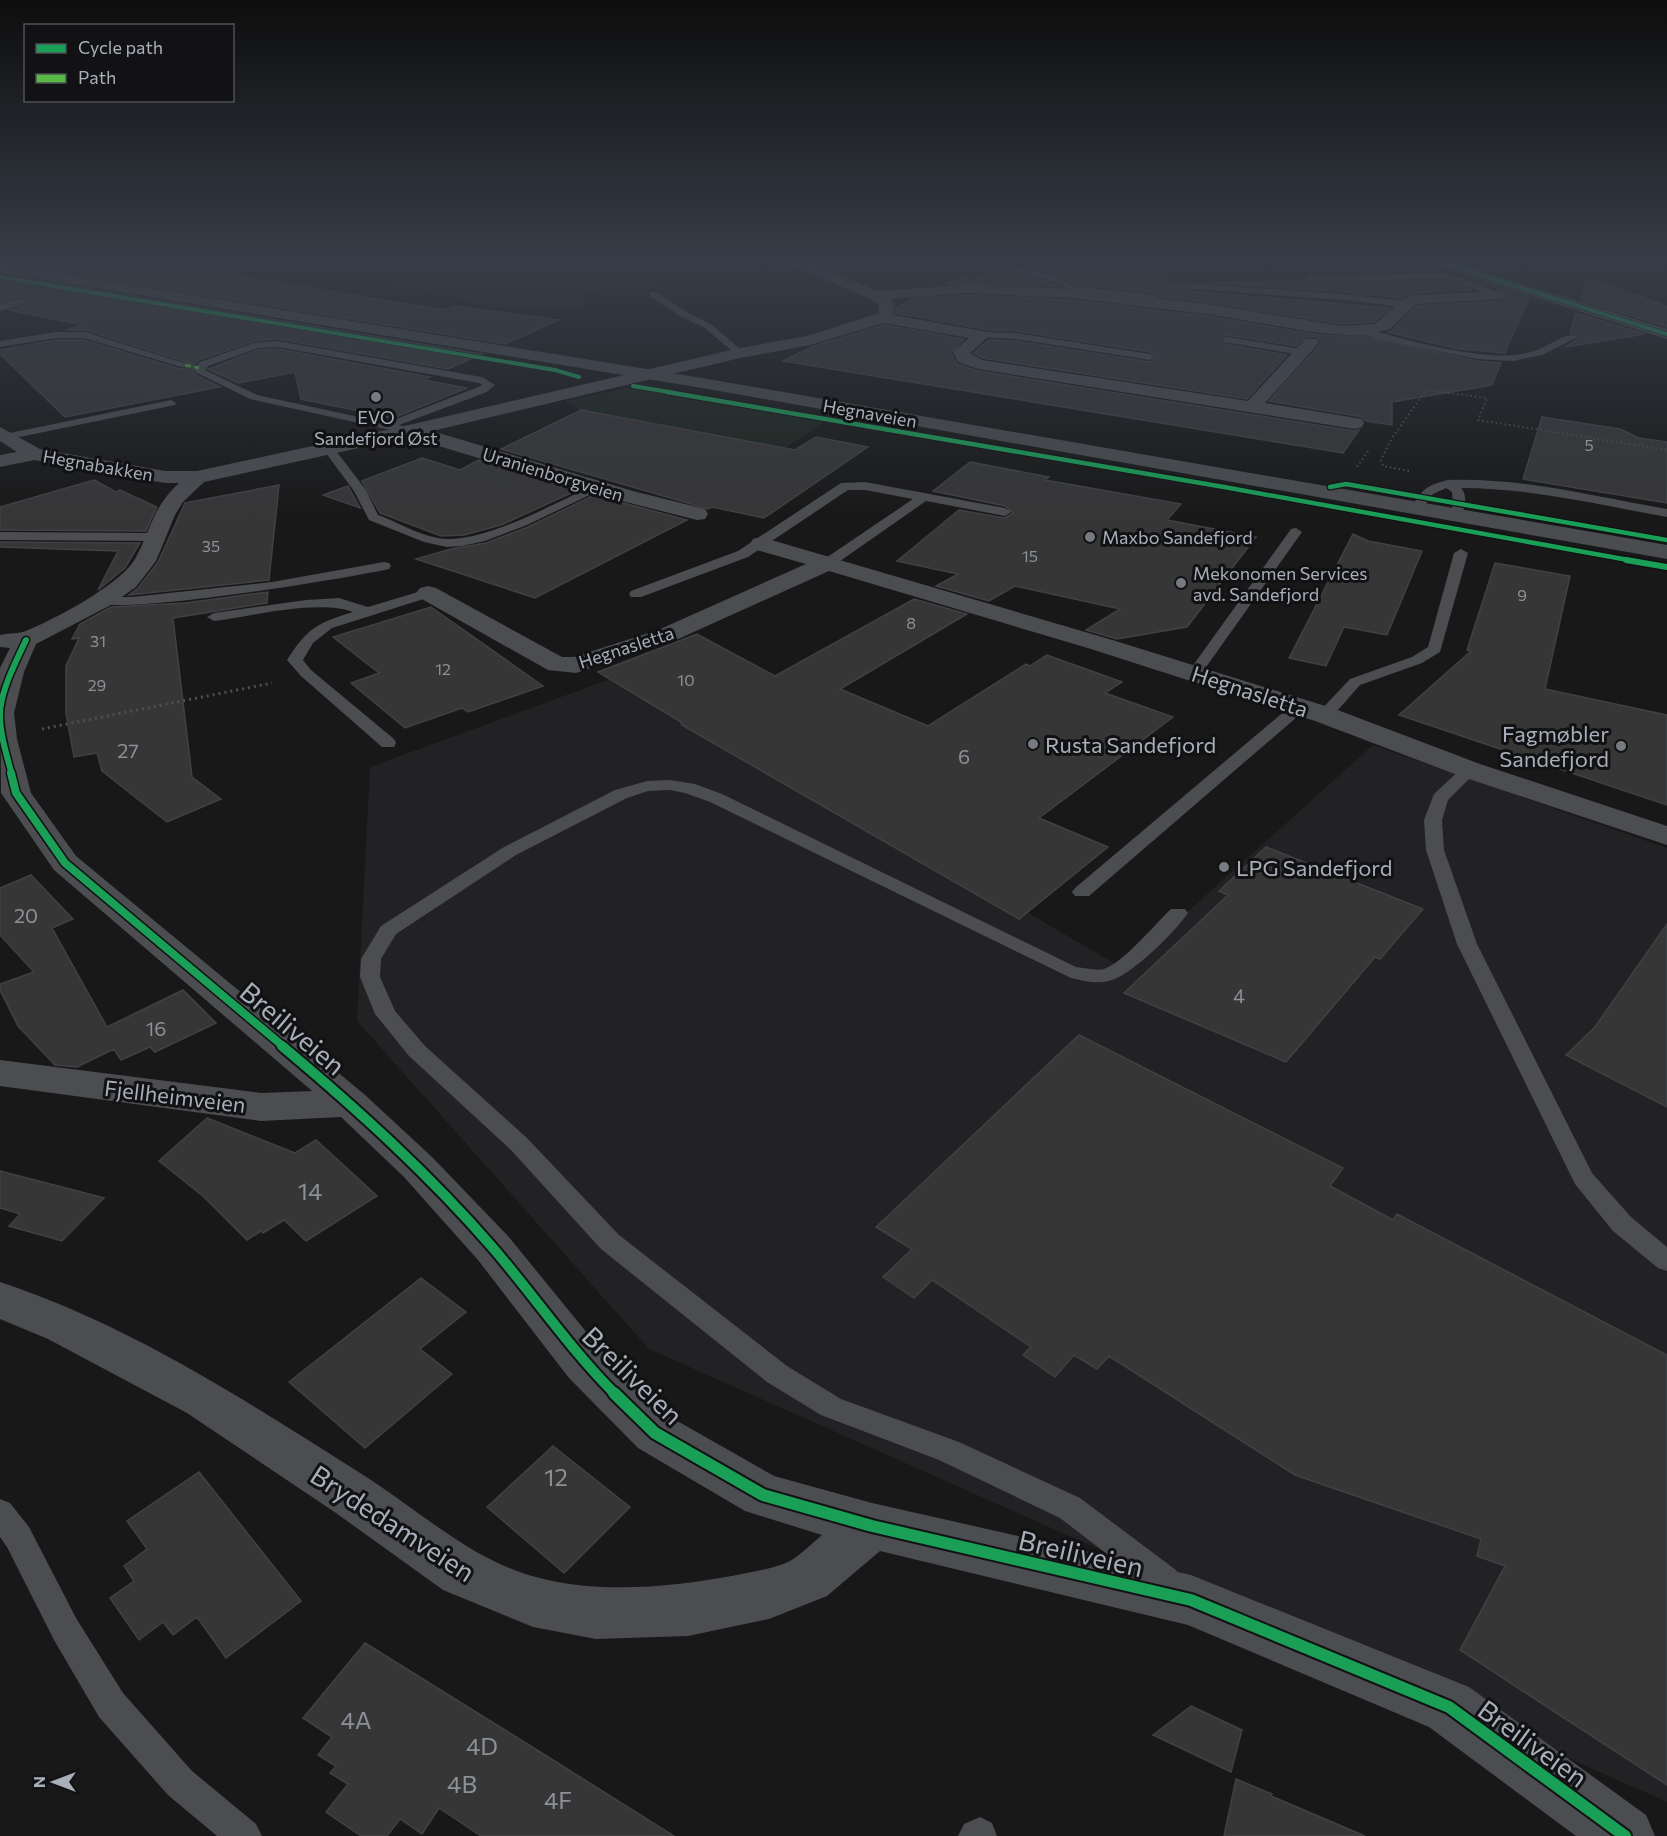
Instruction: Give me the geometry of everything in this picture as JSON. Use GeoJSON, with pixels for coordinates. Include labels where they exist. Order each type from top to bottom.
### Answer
{"type":"FeatureCollection","features":[{"type":"Feature","properties":{"kind":"main road","name":"Hegnaveien"},"geometry":{"type":"LineString","coordinates":[[480,347],[1417,500],[1456,515],[1667,552]]}},
{"type":"Feature","properties":{"kind":"street","name":"Uranienborgveien"},"geometry":{"type":"LineString","coordinates":[[196,477],[410,431],[774,347]]}},
{"type":"Feature","properties":{"kind":"street"},"geometry":{"type":"LineString","coordinates":[[968,347],[961,352],[964,358],[978,364],[1355,423]]}},
{"type":"Feature","properties":{"kind":"street"},"geometry":{"type":"LineString","coordinates":[[1252,407],[1306,347]]}},
{"type":"Feature","properties":{"kind":"street","name":"Uranienborgveien"},"geometry":{"type":"LineString","coordinates":[[410,431],[456,443],[598,488],[697,514]]}},
{"type":"Feature","properties":{"kind":"street"},"geometry":{"type":"LineString","coordinates":[[2,435],[34,454]]}},
{"type":"Feature","properties":{"kind":"street","name":"Hegnabakken"},"geometry":{"type":"LineString","coordinates":[[0,461],[34,454],[155,476],[196,477]]}},
{"type":"Feature","properties":{"kind":"street"},"geometry":{"type":"LineString","coordinates":[[13,641],[102,601],[128,582],[145,561],[164,515],[175,498],[196,477]]}},
{"type":"Feature","properties":{"kind":"street","name":"Hegnasletta"},"geometry":{"type":"LineString","coordinates":[[761,544],[1325,715],[1470,770],[1667,836]]}},
{"type":"Feature","properties":{"kind":"street","name":"Hegnasletta"},"geometry":{"type":"LineString","coordinates":[[428,593],[557,665],[576,665],[667,635],[828,563]]}},
{"type":"Feature","properties":{"kind":"street","name":"Breiliveien"},"geometry":{"type":"LineString","coordinates":[[13,641],[11,672],[1,722],[16,793],[65,863],[350,1103],[418,1167],[493,1248],[585,1364],[655,1433],[764,1495],[872,1526],[1191,1600],[1449,1707],[1625,1836]]}},
{"type":"Feature","properties":{"kind":"street","name":"Fjellheimveien"},"geometry":{"type":"LineString","coordinates":[[0,1073],[261,1107],[350,1103]]}},
{"type":"Feature","properties":{"kind":"street","name":"Brydedamveien"},"geometry":{"type":"LineString","coordinates":[[0,1300],[64,1326],[204,1399],[354,1497],[460,1573],[533,1602],[596,1613],[688,1610],[769,1594],[809,1578],[872,1526]]}},
{"type":"Feature","properties":{"kind":"lane"},"geometry":{"type":"LineString","coordinates":[[124,347],[185,365]]}},
{"type":"Feature","properties":{"kind":"lane"},"geometry":{"type":"LineString","coordinates":[[252,347],[204,364],[199,368],[200,372],[254,397],[410,431]]}},
{"type":"Feature","properties":{"kind":"lane"},"geometry":{"type":"LineString","coordinates":[[293,347],[482,380],[490,385],[483,390],[387,426]]}},
{"type":"Feature","properties":{"kind":"lane"},"geometry":{"type":"LineString","coordinates":[[733,347],[740,353]]}},
{"type":"Feature","properties":{"kind":"lane"},"geometry":{"type":"LineString","coordinates":[[1084,347],[1150,357]]}},
{"type":"Feature","properties":{"kind":"lane"},"geometry":{"type":"LineString","coordinates":[[1434,347],[1496,358],[1526,357],[1550,347]]}},
{"type":"Feature","properties":{"kind":"lane"},"geometry":{"type":"LineString","coordinates":[[2,435],[171,404]]}},
{"type":"Feature","properties":{"kind":"lane"},"geometry":{"type":"LineString","coordinates":[[329,449],[360,490],[373,517],[432,541],[445,543],[475,541],[598,488]]}},
{"type":"Feature","properties":{"kind":"lane"},"geometry":{"type":"LineString","coordinates":[[1448,484],[1458,491],[1459,504],[1456,515]]}},
{"type":"Feature","properties":{"kind":"lane"},"geometry":{"type":"LineString","coordinates":[[1417,500],[1433,487],[1448,484],[1509,488],[1667,513]]}},
{"type":"Feature","properties":{"kind":"lane"},"geometry":{"type":"LineString","coordinates":[[636,594],[743,554],[845,486],[865,486],[1005,512]]}},
{"type":"Feature","properties":{"kind":"lane"},"geometry":{"type":"LineString","coordinates":[[828,563],[924,497]]}},
{"type":"Feature","properties":{"kind":"lane"},"geometry":{"type":"LineString","coordinates":[[1194,674],[1296,532]]}},
{"type":"Feature","properties":{"kind":"lane"},"geometry":{"type":"LineString","coordinates":[[0,536],[156,537]]}},
{"type":"Feature","properties":{"kind":"lane"},"geometry":{"type":"LineString","coordinates":[[1325,715],[1355,682],[1417,660],[1435,649],[1461,553]]}},
{"type":"Feature","properties":{"kind":"lane"},"geometry":{"type":"LineString","coordinates":[[102,601],[132,601],[272,585],[384,566]]}},
{"type":"Feature","properties":{"kind":"lane"},"geometry":{"type":"LineString","coordinates":[[388,743],[306,673],[295,660],[306,640],[327,625],[428,593]]}},
{"type":"Feature","properties":{"kind":"lane"},"geometry":{"type":"LineString","coordinates":[[214,617],[306,604],[339,602],[367,612]]}},
{"type":"Feature","properties":{"kind":"lane"},"geometry":{"type":"LineString","coordinates":[[1082,891],[1299,707]]}},
{"type":"Feature","properties":{"kind":"lane"},"geometry":{"type":"LineString","coordinates":[[1470,770],[1440,798],[1433,820],[1435,850],[1467,944],[1583,1178],[1622,1224],[1667,1261]]}},
{"type":"Feature","properties":{"kind":"lane"},"geometry":{"type":"LineString","coordinates":[[1178,914],[1121,967],[1108,975],[1089,976],[1071,972],[716,798],[689,788],[647,786],[621,794],[510,851],[388,930],[371,959],[370,977],[386,1014],[417,1051],[519,1144],[610,1242],[777,1374],[831,1407],[949,1451],[1070,1508],[1191,1600]]}},
{"type":"Feature","properties":{"kind":"lane"},"geometry":{"type":"LineString","coordinates":[[0,1513],[18,1537],[65,1629],[111,1705],[180,1783],[244,1836]]}},
{"type":"Feature","properties":{"kind":"path"},"geometry":{"type":"LineString","coordinates":[[1417,500],[1420,484],[1412,478],[1413,472],[1383,465],[1381,460],[1392,438],[1426,390],[1487,398],[1478,420],[1667,450]]}},
{"type":"Feature","properties":{"kind":"path"},"geometry":{"type":"LineString","coordinates":[[1,722],[271,683],[306,673]]}},
{"type":"Feature","properties":{"kind":"shaded area"},"geometry":{"type":"Polygon","coordinates":[[[627,388],[653,390],[828,420],[785,448],[581,410],[565,401],[627,388]]]}},
{"type":"Feature","properties":{"kind":"shaded area"},"geometry":{"type":"Polygon","coordinates":[[[621,675],[1124,969],[1373,745],[1667,848],[1667,1802],[649,1349],[357,1021],[370,767],[621,675]]]}},
{"type":"Feature","properties":{"kind":"building"},"geometry":{"type":"Polygon","coordinates":[[[19,347],[106,347],[180,369],[190,367],[192,364],[138,347],[238,347],[199,360],[192,366],[194,374],[220,387],[65,417],[0,354],[0,350],[19,347]]]}},
{"type":"Feature","properties":{"kind":"building"},"geometry":{"type":"Polygon","coordinates":[[[322,347],[438,347],[482,354],[448,369],[322,347]]]}},
{"type":"Feature","properties":{"kind":"building"},"geometry":{"type":"Polygon","coordinates":[[[813,347],[957,347],[951,353],[957,364],[978,371],[1359,430],[1343,453],[783,361],[813,347]]]}},
{"type":"Feature","properties":{"kind":"building"},"geometry":{"type":"Polygon","coordinates":[[[981,347],[1052,347],[1150,362],[1157,356],[1150,352],[1116,347],[1239,347],[1287,355],[1247,399],[983,358],[974,353],[981,347]]]}},
{"type":"Feature","properties":{"kind":"building"},"geometry":{"type":"Polygon","coordinates":[[[1318,347],[1411,347],[1477,361],[1501,363],[1492,385],[1392,402],[1392,425],[1366,421],[1362,417],[1269,401],[1318,347]]]}},
{"type":"Feature","properties":{"kind":"building"},"geometry":{"type":"Polygon","coordinates":[[[1448,347],[1508,347],[1505,353],[1448,347]]]}},
{"type":"Feature","properties":{"kind":"building"},"geometry":{"type":"Polygon","coordinates":[[[278,349],[430,377],[423,380],[467,388],[393,418],[301,399],[295,372],[238,383],[208,369],[258,350],[278,349]]]}},
{"type":"Feature","properties":{"kind":"building"},"geometry":{"type":"Polygon","coordinates":[[[581,410],[795,450],[816,437],[868,447],[764,518],[712,507],[708,509],[501,449],[581,410]]]}},
{"type":"Feature","properties":{"kind":"building"},"geometry":{"type":"Polygon","coordinates":[[[1542,417],[1620,429],[1639,438],[1667,442],[1667,503],[1523,479],[1542,417]]]}},
{"type":"Feature","properties":{"kind":"building"},"geometry":{"type":"Polygon","coordinates":[[[422,458],[460,470],[479,460],[578,490],[501,525],[464,535],[441,536],[380,513],[362,481],[422,458]]]}},
{"type":"Feature","properties":{"kind":"building"},"geometry":{"type":"Polygon","coordinates":[[[970,462],[1049,477],[1045,480],[1181,504],[1167,520],[1256,537],[1187,627],[1117,639],[1086,630],[1120,609],[1015,586],[989,601],[936,586],[958,574],[897,561],[959,510],[1005,518],[1013,513],[1005,506],[933,491],[970,462]]]}},
{"type":"Feature","properties":{"kind":"building"},"geometry":{"type":"Polygon","coordinates":[[[94,480],[116,492],[120,490],[157,507],[146,531],[0,530],[0,507],[94,480]]]}},
{"type":"Feature","properties":{"kind":"building"},"geometry":{"type":"Polygon","coordinates":[[[279,485],[269,580],[129,595],[138,588],[158,562],[185,503],[279,485]]]}},
{"type":"Feature","properties":{"kind":"building"},"geometry":{"type":"Polygon","coordinates":[[[348,486],[360,508],[323,495],[348,486]]]}},
{"type":"Feature","properties":{"kind":"building"},"geometry":{"type":"Polygon","coordinates":[[[594,495],[687,520],[535,598],[416,559],[451,549],[486,543],[528,527],[594,495]]]}},
{"type":"Feature","properties":{"kind":"building"},"geometry":{"type":"Polygon","coordinates":[[[1353,534],[1368,541],[1422,551],[1387,635],[1344,627],[1326,666],[1289,658],[1353,534]]]}},
{"type":"Feature","properties":{"kind":"building"},"geometry":{"type":"Polygon","coordinates":[[[0,542],[140,543],[125,568],[98,590],[118,551],[0,547],[0,542]]]}},
{"type":"Feature","properties":{"kind":"building"},"geometry":{"type":"Polygon","coordinates":[[[1495,563],[1570,576],[1545,689],[1667,715],[1667,805],[1399,715],[1471,651],[1467,650],[1495,563]]]}},
{"type":"Feature","properties":{"kind":"building"},"geometry":{"type":"Polygon","coordinates":[[[268,592],[267,603],[173,618],[192,777],[221,799],[167,822],[102,771],[97,753],[74,757],[66,713],[66,666],[79,638],[72,639],[80,624],[111,607],[185,603],[268,592]]]}},
{"type":"Feature","properties":{"kind":"building"},"geometry":{"type":"Polygon","coordinates":[[[914,599],[967,614],[840,689],[928,726],[1026,664],[1030,666],[1047,655],[1122,682],[1105,693],[1173,717],[1039,818],[1108,847],[1019,919],[682,725],[681,722],[598,672],[697,634],[775,676],[914,599]]]}},
{"type":"Feature","properties":{"kind":"building"},"geometry":{"type":"Polygon","coordinates":[[[431,607],[543,686],[468,712],[462,708],[405,728],[351,683],[379,673],[333,637],[431,607]]]}},
{"type":"Feature","properties":{"kind":"building"},"geometry":{"type":"Polygon","coordinates":[[[1266,847],[1423,909],[1380,959],[1375,957],[1286,1062],[1124,993],[1228,895],[1219,891],[1266,847]]]}},
{"type":"Feature","properties":{"kind":"building"},"geometry":{"type":"Polygon","coordinates":[[[31,875],[73,919],[52,928],[107,1027],[183,990],[216,1023],[155,1052],[150,1047],[121,1060],[114,1049],[77,1067],[55,1065],[18,1026],[0,990],[0,984],[34,972],[0,935],[0,888],[31,875]]]}},
{"type":"Feature","properties":{"kind":"building"},"geometry":{"type":"Polygon","coordinates":[[[1667,924],[1667,1107],[1566,1055],[1595,1027],[1667,924]]]}},
{"type":"Feature","properties":{"kind":"building"},"geometry":{"type":"Polygon","coordinates":[[[1079,1035],[1343,1168],[1330,1186],[1393,1220],[1397,1214],[1667,1355],[1667,1785],[1460,1650],[1505,1566],[1477,1556],[1481,1539],[1295,1475],[1109,1356],[1097,1369],[1074,1355],[1055,1377],[1023,1355],[1031,1347],[932,1280],[914,1298],[883,1277],[912,1249],[876,1227],[1079,1035]]]}},
{"type":"Feature","properties":{"kind":"building"},"geometry":{"type":"Polygon","coordinates":[[[207,1118],[295,1153],[316,1140],[377,1196],[306,1241],[284,1220],[247,1240],[204,1197],[159,1161],[207,1118]]]}},
{"type":"Feature","properties":{"kind":"building"},"geometry":{"type":"Polygon","coordinates":[[[0,1171],[104,1198],[62,1241],[9,1226],[20,1214],[0,1208],[0,1171]]]}},
{"type":"Feature","properties":{"kind":"building"},"geometry":{"type":"Polygon","coordinates":[[[421,1278],[466,1312],[420,1349],[452,1374],[365,1448],[289,1382],[421,1278]]]}},
{"type":"Feature","properties":{"kind":"building"},"geometry":{"type":"Polygon","coordinates":[[[553,1446],[630,1507],[564,1573],[487,1507],[553,1446]]]}},
{"type":"Feature","properties":{"kind":"building"},"geometry":{"type":"Polygon","coordinates":[[[199,1472],[301,1601],[226,1658],[197,1617],[173,1635],[163,1622],[139,1640],[110,1598],[134,1581],[124,1566],[147,1549],[127,1521],[199,1472]]]}},
{"type":"Feature","properties":{"kind":"building"},"geometry":{"type":"Polygon","coordinates":[[[365,1643],[674,1836],[481,1836],[439,1808],[422,1834],[400,1819],[387,1836],[361,1836],[326,1812],[348,1784],[330,1773],[336,1766],[318,1755],[332,1737],[303,1718],[365,1643]]]}},
{"type":"Feature","properties":{"kind":"building"},"geometry":{"type":"Polygon","coordinates":[[[1191,1706],[1242,1730],[1231,1772],[1153,1735],[1191,1706]]]}},
{"type":"Feature","properties":{"kind":"building"},"geometry":{"type":"Polygon","coordinates":[[[1236,1779],[1272,1794],[1271,1796],[1365,1836],[1224,1836],[1236,1779]]]}},
{"type":"Feature","properties":{"kind":"marked path"},"geometry":{"type":"LineString","coordinates":[[185,365],[199,368]]}},
{"type":"Feature","properties":{"kind":"cycle path"},"geometry":{"type":"LineString","coordinates":[[416,347],[555,370],[579,377]]}},
{"type":"Feature","properties":{"kind":"cycle path"},"geometry":{"type":"LineString","coordinates":[[633,386],[1224,487],[1667,567]]}},
{"type":"Feature","properties":{"kind":"cycle path"},"geometry":{"type":"LineString","coordinates":[[1330,487],[1346,484],[1667,540]]}},
{"type":"Feature","properties":{"kind":"cycle path"},"geometry":{"type":"LineString","coordinates":[[26,640],[11,672],[0,713],[3,739],[16,793],[65,863],[350,1103],[418,1167],[493,1248],[585,1364],[655,1433],[763,1495],[872,1526],[1191,1600],[1449,1707],[1625,1836]]}},
{"type":"Feature","properties":{"kind":"place","name":"EVO Sandefjord Øst"},"geometry":{"type":"Point","coordinates":[376,397]}},
{"type":"Feature","properties":{"kind":"place","name":"Maxbo Sandefjord"},"geometry":{"type":"Point","coordinates":[1090,537]}},
{"type":"Feature","properties":{"kind":"place","name":"Mekonomen Services avd. Sandefjord"},"geometry":{"type":"Point","coordinates":[1181,583]}},
{"type":"Feature","properties":{"kind":"place","name":"Rusta Sandefjord"},"geometry":{"type":"Point","coordinates":[1033,744]}},
{"type":"Feature","properties":{"kind":"place","name":"Fagmøbler Sandefjord"},"geometry":{"type":"Point","coordinates":[1621,746]}},
{"type":"Feature","properties":{"kind":"place","name":"LPG Sandefjord"},"geometry":{"type":"Point","coordinates":[1224,867]}}]}
